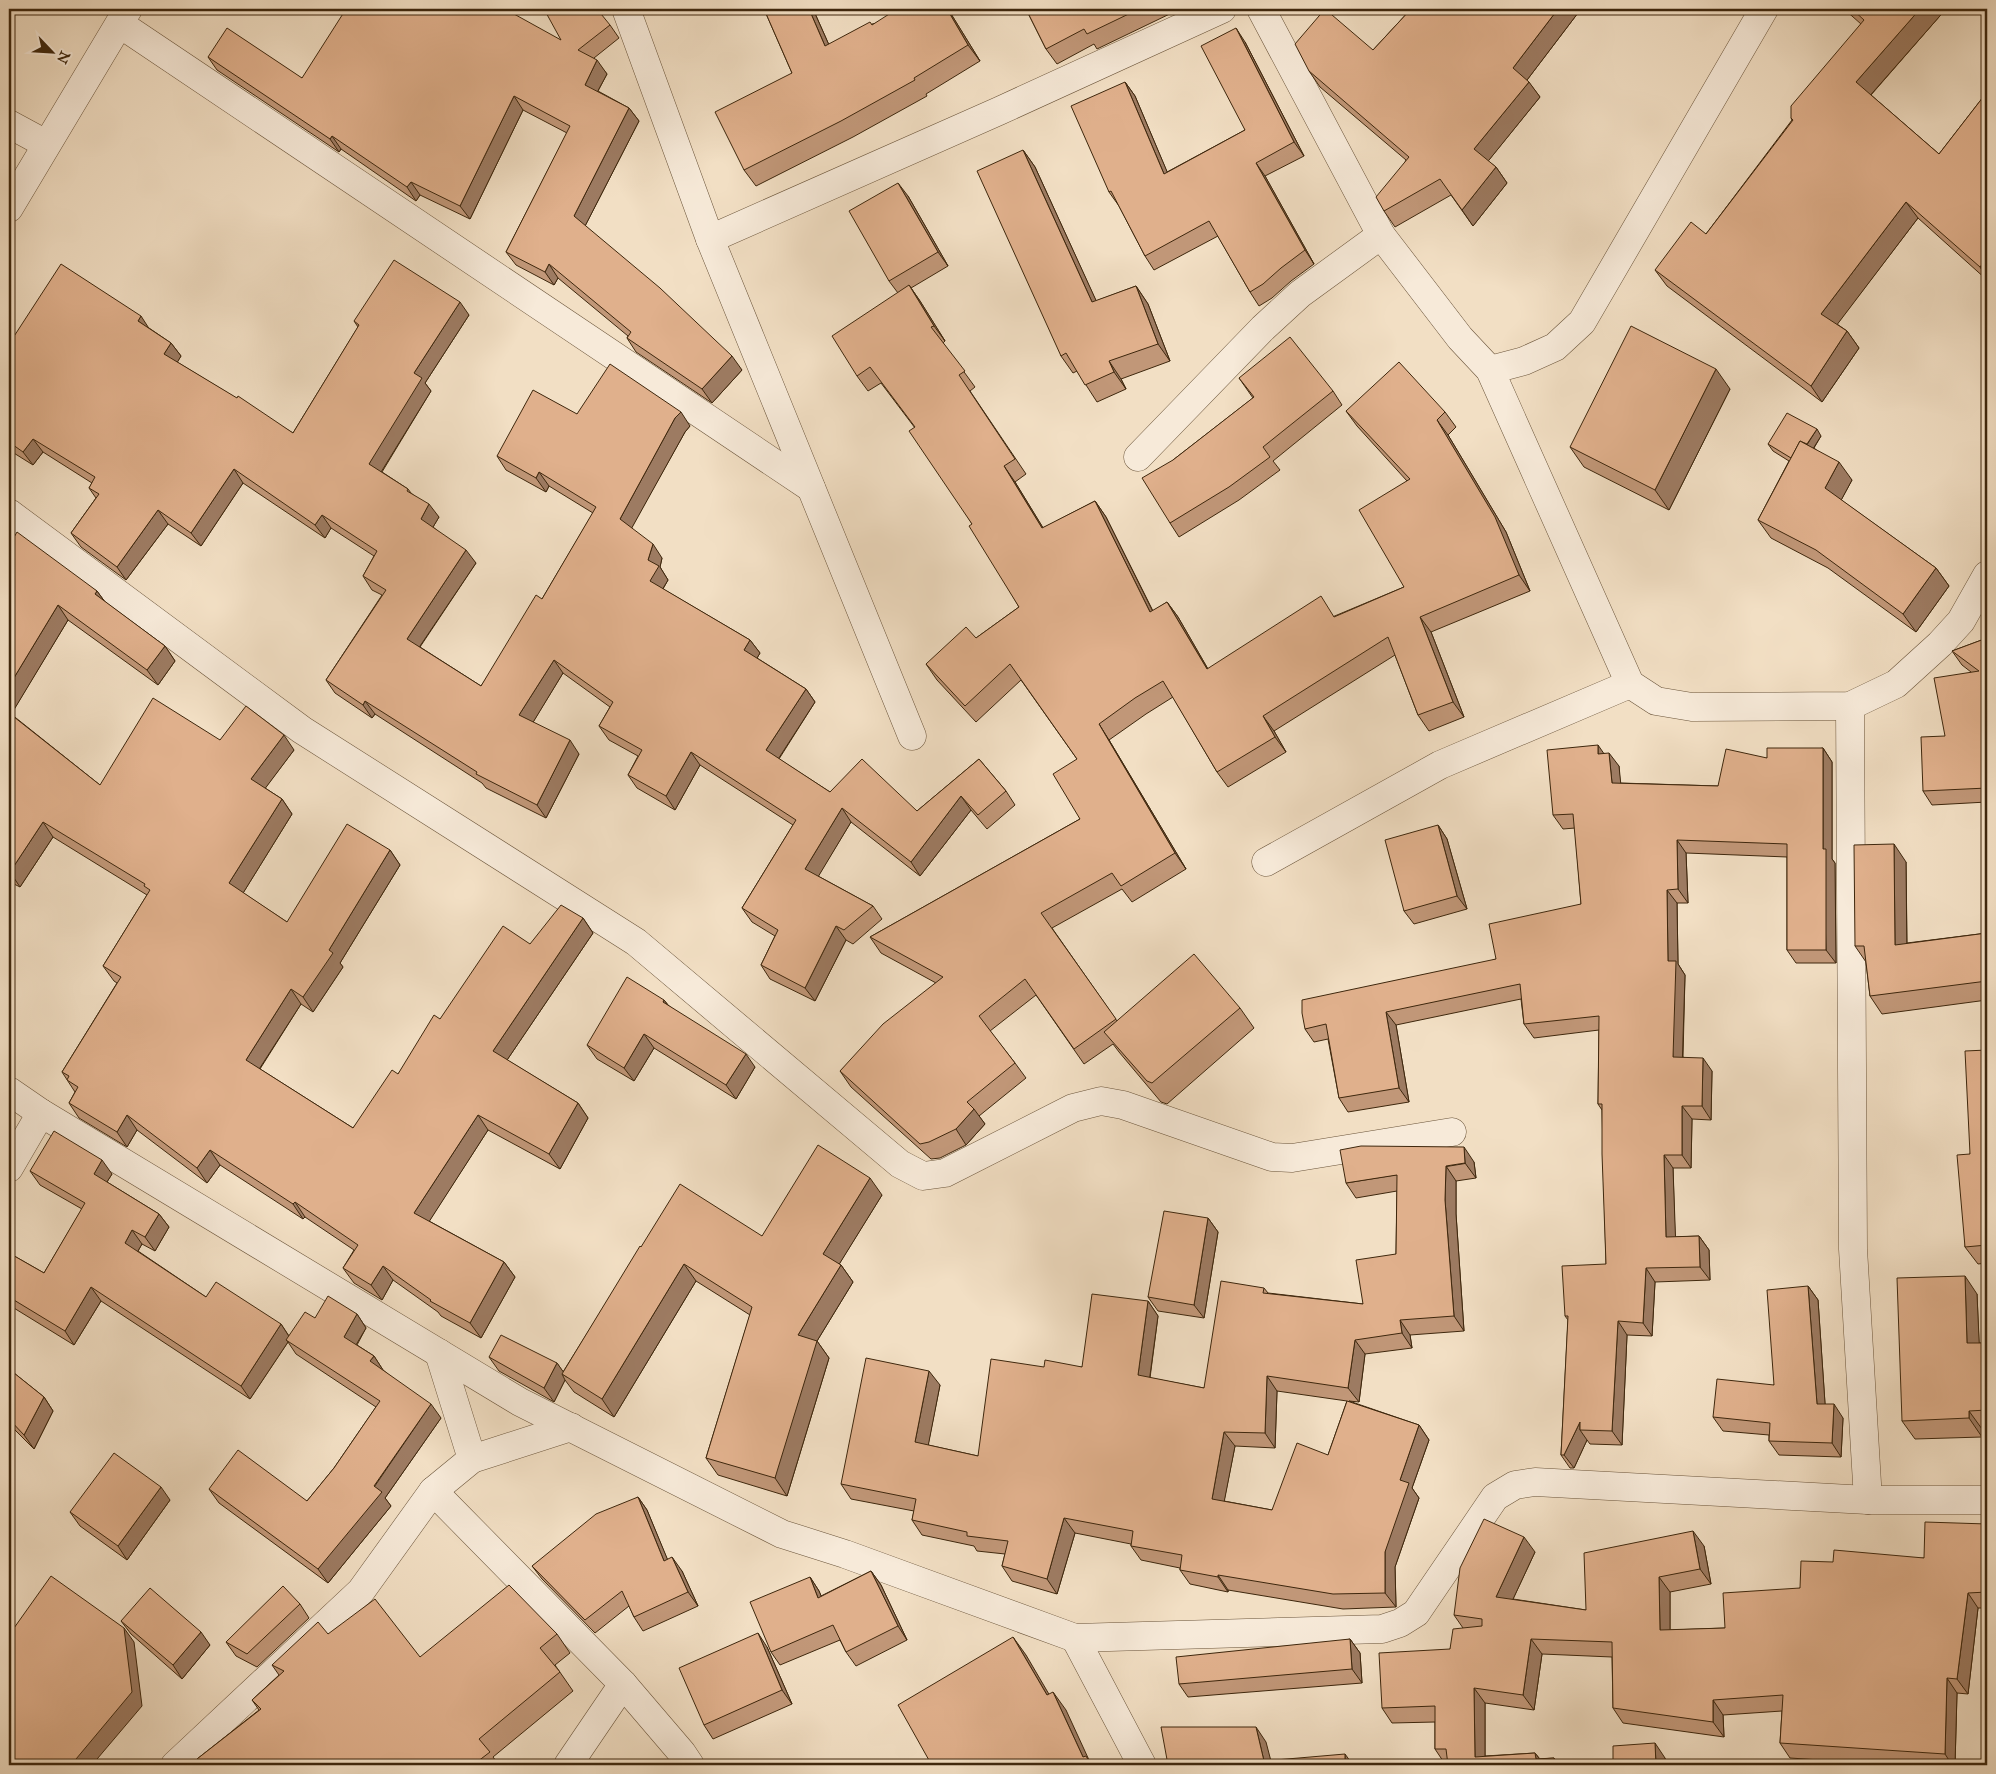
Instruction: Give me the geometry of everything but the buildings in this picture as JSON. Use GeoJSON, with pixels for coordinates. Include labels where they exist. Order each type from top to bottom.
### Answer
{"type":"FeatureCollection","features":[{"type":"Feature","properties":{"kind":"street"},"geometry":{"type":"LineString","coordinates":[[626,9],[710,239],[912,736]]}},
{"type":"Feature","properties":{"kind":"street"},"geometry":{"type":"LineString","coordinates":[[710,239],[999,111],[1222,9]]}},
{"type":"Feature","properties":{"kind":"street"},"geometry":{"type":"LineString","coordinates":[[1261,9],[1381,235],[1460,338],[1490,370],[1630,684],[1656,701],[1692,707],[1850,706],[1896,684],[1940,644],[1961,620],[1987,575]]}},
{"type":"Feature","properties":{"kind":"street"},"geometry":{"type":"LineString","coordinates":[[1490,370],[1524,361],[1555,347],[1582,322],[1764,9]]}},
{"type":"Feature","properties":{"kind":"street"},"geometry":{"type":"LineString","coordinates":[[9,208],[124,16],[811,488]]}},
{"type":"Feature","properties":{"kind":"street"},"geometry":{"type":"LineString","coordinates":[[9,124],[46,144]]}},
{"type":"Feature","properties":{"kind":"street"},"geometry":{"type":"LineString","coordinates":[[1138,457],[1263,328],[1300,294],[1381,235]]}},
{"type":"Feature","properties":{"kind":"street"},"geometry":{"type":"LineString","coordinates":[[9,513],[302,730],[636,942],[900,1164],[923,1176],[945,1173],[1073,1108],[1101,1101],[1123,1105],[1272,1157],[1292,1158],[1452,1132]]}},
{"type":"Feature","properties":{"kind":"street"},"geometry":{"type":"LineString","coordinates":[[1266,862],[1440,765],[1630,684]]}},
{"type":"Feature","properties":{"kind":"street"},"geometry":{"type":"LineString","coordinates":[[1850,706],[1853,1248],[1868,1500]]}},
{"type":"Feature","properties":{"kind":"street"},"geometry":{"type":"LineString","coordinates":[[9,1090],[41,1113],[520,1402],[782,1534],[1076,1638],[1382,1629],[1400,1623],[1416,1613],[1495,1497],[1515,1485],[1535,1482],[1868,1500],[1987,1500]]}},
{"type":"Feature","properties":{"kind":"street"},"geometry":{"type":"LineString","coordinates":[[9,1168],[41,1113]]}},
{"type":"Feature","properties":{"kind":"street"},"geometry":{"type":"LineString","coordinates":[[439,1353],[472,1459]]}},
{"type":"Feature","properties":{"kind":"street"},"geometry":{"type":"LineString","coordinates":[[175,1765],[361,1591],[433,1491],[472,1459],[571,1427]]}},
{"type":"Feature","properties":{"kind":"street"},"geometry":{"type":"LineString","coordinates":[[433,1491],[623,1684],[690,1765]]}},
{"type":"Feature","properties":{"kind":"street"},"geometry":{"type":"LineString","coordinates":[[1076,1638],[1142,1765]]}},
{"type":"Feature","properties":{"kind":"street"},"geometry":{"type":"LineString","coordinates":[[568,1765],[623,1684]]}}]}
